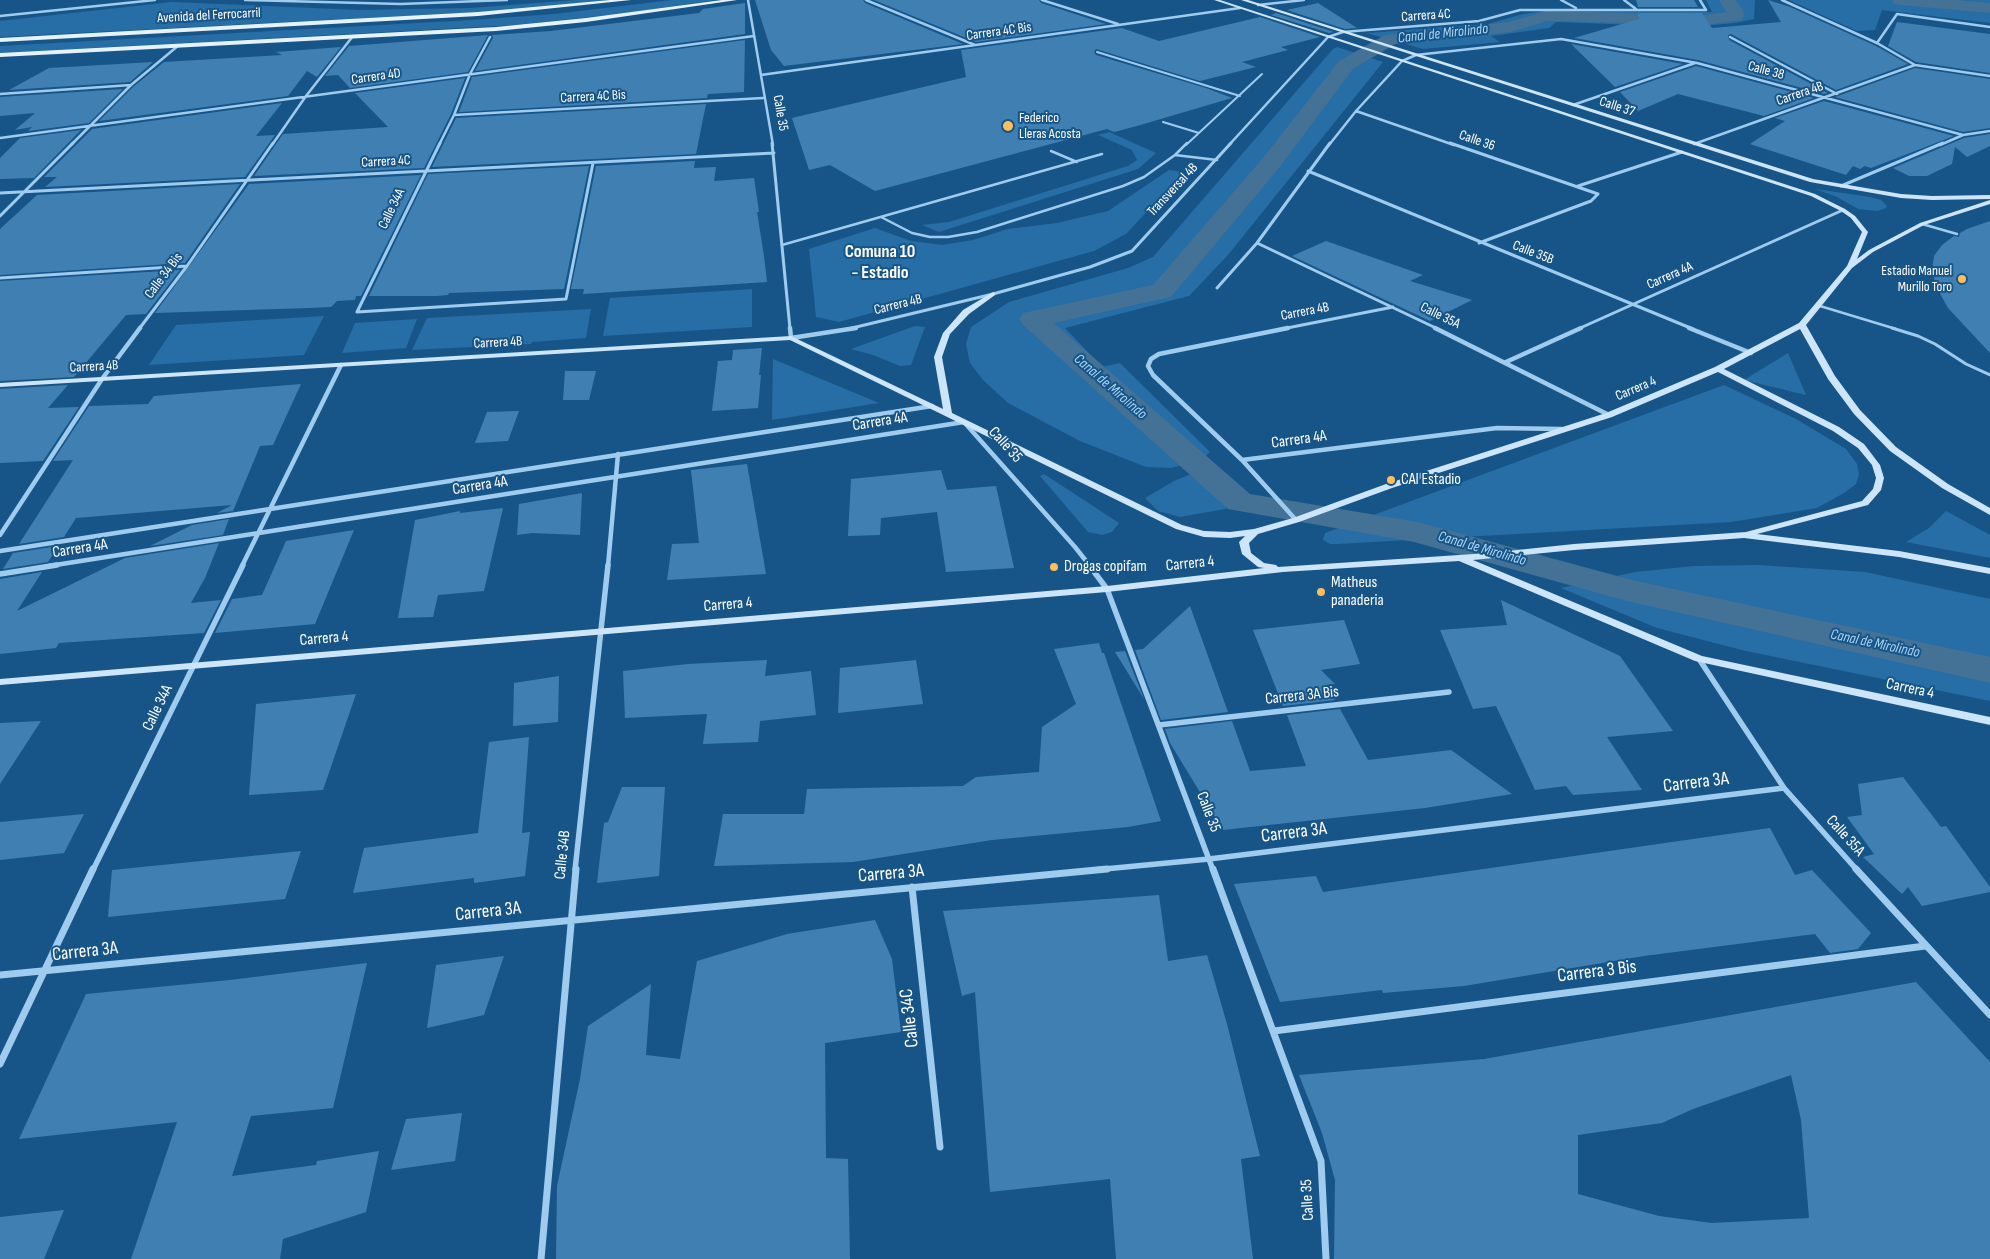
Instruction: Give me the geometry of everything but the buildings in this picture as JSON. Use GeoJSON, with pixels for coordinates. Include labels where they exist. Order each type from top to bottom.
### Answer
{"type":"FeatureCollection","features":[{"type":"Feature","properties":{"kind":"main road","name":"Avenida del Ferrocarril"},"geometry":{"type":"LineString","coordinates":[[0,40],[478,14],[628,0]]}},
{"type":"Feature","properties":{"kind":"main road"},"geometry":{"type":"LineString","coordinates":[[0,55],[516,27],[586,20],[734,0]]}},
{"type":"Feature","properties":{"kind":"main road","name":"Calle 37"},"geometry":{"type":"LineString","coordinates":[[1216,0],[1795,188],[1843,210],[1853,217],[1865,232],[1850,267]]}},
{"type":"Feature","properties":{"kind":"main road","name":"Calle 37"},"geometry":{"type":"LineString","coordinates":[[1243,0],[1803,178],[1840,187],[1932,198],[1990,197]]}},
{"type":"Feature","properties":{"kind":"main road","name":"Carrera 4"},"geometry":{"type":"LineString","coordinates":[[1255,532],[1389,486],[1609,415],[1718,369],[1752,353],[1802,325],[1820,306],[1850,267],[1871,251],[1922,224],[1990,202]]}},
{"type":"Feature","properties":{"kind":"main road"},"geometry":{"type":"LineString","coordinates":[[948,414],[938,357],[947,333],[966,312],[993,294]]}},
{"type":"Feature","properties":{"kind":"main road"},"geometry":{"type":"LineString","coordinates":[[1802,325],[1830,377],[1857,412],[1893,449],[1945,486],[1990,512]]}},
{"type":"Feature","properties":{"kind":"main road","name":"Carrera 4B"},"geometry":{"type":"LineString","coordinates":[[0,385],[791,338]]}},
{"type":"Feature","properties":{"kind":"main road","name":"Calle 35"},"geometry":{"type":"LineString","coordinates":[[791,338],[1179,527],[1213,534],[1230,535],[1255,532]]}},
{"type":"Feature","properties":{"kind":"main road"},"geometry":{"type":"LineString","coordinates":[[1718,369],[1836,429],[1861,446],[1876,464],[1880,478],[1877,490],[1864,502],[1744,534]]}},
{"type":"Feature","properties":{"kind":"main road"},"geometry":{"type":"LineString","coordinates":[[1255,532],[1244,542],[1246,554],[1261,565],[1282,569]]}},
{"type":"Feature","properties":{"kind":"main road","name":"Carrera 4"},"geometry":{"type":"LineString","coordinates":[[0,682],[1107,588],[1282,569],[1489,556],[1574,547],[1744,534],[1899,554],[1990,571]]}},
{"type":"Feature","properties":{"kind":"main road","name":"Carrera 4"},"geometry":{"type":"LineString","coordinates":[[1457,557],[1699,659],[1990,721]]}},
{"type":"Feature","properties":{"kind":"street"},"geometry":{"type":"LineString","coordinates":[[0,16],[155,0]]}},
{"type":"Feature","properties":{"kind":"street"},"geometry":{"type":"LineString","coordinates":[[245,0],[401,4],[507,0]]}},
{"type":"Feature","properties":{"kind":"street","name":"Calle 35"},"geometry":{"type":"LineString","coordinates":[[748,0],[761,75],[763,98],[774,154],[791,338]]}},
{"type":"Feature","properties":{"kind":"street"},"geometry":{"type":"LineString","coordinates":[[866,0],[976,46]]}},
{"type":"Feature","properties":{"kind":"street"},"geometry":{"type":"LineString","coordinates":[[1042,0],[1121,25]]}},
{"type":"Feature","properties":{"kind":"street"},"geometry":{"type":"LineString","coordinates":[[1258,5],[1304,0]]}},
{"type":"Feature","properties":{"kind":"street"},"geometry":{"type":"LineString","coordinates":[[1561,0],[1578,9]]}},
{"type":"Feature","properties":{"kind":"street"},"geometry":{"type":"LineString","coordinates":[[1624,0],[1636,9]]}},
{"type":"Feature","properties":{"kind":"street","name":"Carrera 4C"},"geometry":{"type":"LineString","coordinates":[[1328,37],[1343,32],[1479,21],[1520,10],[1706,10],[1700,0]]}},
{"type":"Feature","properties":{"kind":"street"},"geometry":{"type":"LineString","coordinates":[[1782,0],[1876,43],[1915,64],[1990,76]]}},
{"type":"Feature","properties":{"kind":"street","name":"Carrera 4C Bis"},"geometry":{"type":"LineString","coordinates":[[761,75],[1240,8]]}},
{"type":"Feature","properties":{"kind":"street"},"geometry":{"type":"LineString","coordinates":[[1876,43],[1896,14],[1990,27]]}},
{"type":"Feature","properties":{"kind":"street","name":"Calle 34 Bis"},"geometry":{"type":"LineString","coordinates":[[0,535],[102,379],[187,266],[246,179],[306,96],[353,36]]}},
{"type":"Feature","properties":{"kind":"street","name":"Carrera 4D"},"geometry":{"type":"LineString","coordinates":[[0,138],[754,36]]}},
{"type":"Feature","properties":{"kind":"street","name":"Calle 34A"},"geometry":{"type":"LineString","coordinates":[[490,37],[470,74],[454,115],[357,312],[566,299],[593,163]]}},
{"type":"Feature","properties":{"kind":"street","name":"Transversal 4B"},"geometry":{"type":"LineString","coordinates":[[993,294],[1090,267],[1132,251],[1328,37]]}},
{"type":"Feature","properties":{"kind":"street"},"geometry":{"type":"LineString","coordinates":[[1730,37],[1837,94]]}},
{"type":"Feature","properties":{"kind":"street","name":"Calle 38"},"geometry":{"type":"LineString","coordinates":[[1416,55],[1561,39],[1697,63],[1963,135]]}},
{"type":"Feature","properties":{"kind":"street"},"geometry":{"type":"LineString","coordinates":[[0,216],[131,85],[179,45]]}},
{"type":"Feature","properties":{"kind":"street"},"geometry":{"type":"LineString","coordinates":[[1217,288],[1257,243],[1308,171],[1356,111],[1402,61],[1416,55]]}},
{"type":"Feature","properties":{"kind":"street"},"geometry":{"type":"LineString","coordinates":[[1572,105],[1697,63]]}},
{"type":"Feature","properties":{"kind":"street","name":"Carrera 4B"},"geometry":{"type":"LineString","coordinates":[[1693,144],[1827,98],[1915,64]]}},
{"type":"Feature","properties":{"kind":"street"},"geometry":{"type":"LineString","coordinates":[[0,94],[131,85]]}},
{"type":"Feature","properties":{"kind":"street","name":"Carrera 4C Bis"},"geometry":{"type":"LineString","coordinates":[[454,115],[763,98]]}},
{"type":"Feature","properties":{"kind":"street","name":"Calle 36"},"geometry":{"type":"LineString","coordinates":[[1356,111],[1598,194],[1591,201],[1479,243]]}},
{"type":"Feature","properties":{"kind":"street"},"geometry":{"type":"LineString","coordinates":[[1840,187],[1963,135],[1990,131]]}},
{"type":"Feature","properties":{"kind":"street"},"geometry":{"type":"LineString","coordinates":[[1578,186],[1682,152]]}},
{"type":"Feature","properties":{"kind":"street","name":"Carrera 4C"},"geometry":{"type":"LineString","coordinates":[[0,194],[246,179],[774,154]]}},
{"type":"Feature","properties":{"kind":"street","name":"Calle 35B"},"geometry":{"type":"LineString","coordinates":[[1308,171],[1479,243],[1752,353]]}},
{"type":"Feature","properties":{"kind":"street","name":"Carrera 4A"},"geometry":{"type":"LineString","coordinates":[[1506,362],[1843,210]]}},
{"type":"Feature","properties":{"kind":"street","name":"Calle 35A"},"geometry":{"type":"LineString","coordinates":[[1257,243],[1506,362],[1609,415]]}},
{"type":"Feature","properties":{"kind":"street"},"geometry":{"type":"LineString","coordinates":[[0,278],[187,266]]}},
{"type":"Feature","properties":{"kind":"street","name":"Carrera 4B"},"geometry":{"type":"LineString","coordinates":[[791,338],[857,328],[993,294]]}},
{"type":"Feature","properties":{"kind":"street","name":"Carrera 4B"},"geometry":{"type":"LineString","coordinates":[[1242,460],[1153,374],[1148,366],[1151,359],[1159,354],[1393,307]]}},
{"type":"Feature","properties":{"kind":"street","name":"Calle 34A"},"geometry":{"type":"LineString","coordinates":[[0,1064],[43,971],[341,365]]}},
{"type":"Feature","properties":{"kind":"street","name":"Carrera 4A"},"geometry":{"type":"LineString","coordinates":[[0,551],[932,406]]}},
{"type":"Feature","properties":{"kind":"street","name":"Calle 35"},"geometry":{"type":"LineString","coordinates":[[964,422],[1075,547],[1107,588],[1274,1031],[1320,1161],[1326,1259]]}},
{"type":"Feature","properties":{"kind":"street","name":"Carrera 4A"},"geometry":{"type":"LineString","coordinates":[[0,574],[964,422]]}},
{"type":"Feature","properties":{"kind":"street","name":"Carrera 4A"},"geometry":{"type":"LineString","coordinates":[[1242,460],[1497,428],[1567,429]]}},
{"type":"Feature","properties":{"kind":"street","name":"Calle 34B"},"geometry":{"type":"LineString","coordinates":[[541,1259],[570,919],[602,631],[618,454]]}},
{"type":"Feature","properties":{"kind":"street"},"geometry":{"type":"LineString","coordinates":[[1242,460],[1300,518]]}},
{"type":"Feature","properties":{"kind":"street","name":"Calle 35A"},"geometry":{"type":"LineString","coordinates":[[1699,659],[1784,788],[1925,946],[1990,1015]]}},
{"type":"Feature","properties":{"kind":"street","name":"Carrera 3A Bis"},"geometry":{"type":"LineString","coordinates":[[1159,724],[1449,692]]}},
{"type":"Feature","properties":{"kind":"street","name":"Carrera 3A"},"geometry":{"type":"LineString","coordinates":[[0,975],[1210,859],[1784,788]]}},
{"type":"Feature","properties":{"kind":"street","name":"Calle 34C"},"geometry":{"type":"LineString","coordinates":[[912,887],[940,1146]]}},
{"type":"Feature","properties":{"kind":"street","name":"Carrera 3 Bis"},"geometry":{"type":"LineString","coordinates":[[1274,1031],[1925,946]]}},
{"type":"Feature","properties":{"kind":"lane"},"geometry":{"type":"LineString","coordinates":[[1097,52],[1240,96]]}},
{"type":"Feature","properties":{"kind":"lane"},"geometry":{"type":"LineString","coordinates":[[881,217],[912,233],[930,237],[948,237],[977,232],[1123,186],[1144,177],[1175,155],[1262,74]]}},
{"type":"Feature","properties":{"kind":"lane"},"geometry":{"type":"LineString","coordinates":[[1164,122],[1199,132]]}},
{"type":"Feature","properties":{"kind":"lane"},"geometry":{"type":"LineString","coordinates":[[1052,151],[1077,162]]}},
{"type":"Feature","properties":{"kind":"lane"},"geometry":{"type":"LineString","coordinates":[[782,245],[1102,154]]}},
{"type":"Feature","properties":{"kind":"lane"},"geometry":{"type":"LineString","coordinates":[[1175,155],[1181,154],[1217,160]]}},
{"type":"Feature","properties":{"kind":"lane"},"geometry":{"type":"LineString","coordinates":[[1922,224],[1957,234]]}},
{"type":"Feature","properties":{"kind":"lane"},"geometry":{"type":"LineString","coordinates":[[1820,306],[1918,336],[1935,344],[1966,364],[1990,375]]}},
{"type":"Feature","properties":{"kind":"shaded area"},"geometry":{"type":"Polygon","coordinates":[[[577,0],[613,0],[499,11],[0,37],[0,21],[172,2],[360,10],[470,8],[577,0]]]}},
{"type":"Feature","properties":{"kind":"shaded area"},"geometry":{"type":"Polygon","coordinates":[[[672,0],[717,0],[627,13],[515,25],[0,53],[0,46],[472,20],[554,14],[672,0]]]}},
{"type":"Feature","properties":{"kind":"shaded area"},"geometry":{"type":"Polygon","coordinates":[[[1706,0],[1755,0],[1754,19],[1735,23],[1691,27],[1556,22],[1549,28],[1491,36],[1500,42],[1423,49],[1367,33],[1488,24],[1523,14],[1544,11],[1712,12],[1706,0]]]}},
{"type":"Feature","properties":{"kind":"shaded area"},"geometry":{"type":"Polygon","coordinates":[[[1789,0],[1990,0],[1990,23],[1882,10],[1875,30],[1857,31],[1789,0]]]}},
{"type":"Feature","properties":{"kind":"shaded area"},"geometry":{"type":"Polygon","coordinates":[[[1337,47],[1383,62],[1228,255],[1189,296],[1065,328],[1102,367],[1120,363],[1210,452],[1201,460],[1171,468],[1146,467],[1080,441],[1008,403],[983,380],[970,363],[966,344],[971,327],[1009,302],[1128,268],[1153,257],[1333,49],[1337,47]]]}},
{"type":"Feature","properties":{"kind":"shaded area"},"geometry":{"type":"Polygon","coordinates":[[[1109,132],[1156,153],[1138,169],[939,232],[922,225],[949,222],[1128,166],[1137,160],[1132,150],[1098,135],[1109,132]]]}},
{"type":"Feature","properties":{"kind":"shaded area"},"geometry":{"type":"Polygon","coordinates":[[[1169,170],[1184,172],[1126,234],[1094,251],[839,322],[816,317],[809,249],[875,228],[911,241],[942,245],[973,240],[1008,229],[1057,223],[1108,211],[1169,170]]]}},
{"type":"Feature","properties":{"kind":"shaded area"},"geometry":{"type":"Polygon","coordinates":[[[1815,189],[1870,197],[1881,200],[1887,206],[1878,211],[1858,209],[1837,197],[1815,189]]]}},
{"type":"Feature","properties":{"kind":"shaded area"},"geometry":{"type":"Polygon","coordinates":[[[752,289],[752,327],[603,336],[610,298],[752,289]]]}},
{"type":"Feature","properties":{"kind":"shaded area"},"geometry":{"type":"Polygon","coordinates":[[[591,309],[586,338],[532,342],[531,344],[412,350],[427,318],[591,309]]]}},
{"type":"Feature","properties":{"kind":"shaded area"},"geometry":{"type":"Polygon","coordinates":[[[324,316],[304,355],[149,365],[176,325],[324,316]]]}},
{"type":"Feature","properties":{"kind":"shaded area"},"geometry":{"type":"Polygon","coordinates":[[[417,319],[406,348],[342,353],[355,323],[417,319]]]}},
{"type":"Feature","properties":{"kind":"shaded area"},"geometry":{"type":"Polygon","coordinates":[[[915,326],[925,327],[911,365],[900,366],[873,355],[851,349],[915,326]]]}},
{"type":"Feature","properties":{"kind":"shaded area"},"geometry":{"type":"Polygon","coordinates":[[[1788,353],[1806,395],[1744,380],[1788,353]]]}},
{"type":"Feature","properties":{"kind":"shaded area"},"geometry":{"type":"Polygon","coordinates":[[[773,359],[879,403],[772,420],[773,359]]]}},
{"type":"Feature","properties":{"kind":"shaded area"},"geometry":{"type":"Polygon","coordinates":[[[1724,385],[1796,419],[1846,449],[1857,464],[1859,474],[1856,484],[1817,508],[1731,522],[1337,544],[1330,544],[1323,540],[1325,533],[1724,385]]]}},
{"type":"Feature","properties":{"kind":"shaded area"},"geometry":{"type":"Polygon","coordinates":[[[1213,465],[1219,483],[1243,498],[1225,509],[1180,517],[1158,511],[1145,498],[1174,481],[1213,465]]]}},
{"type":"Feature","properties":{"kind":"shaded area"},"geometry":{"type":"Polygon","coordinates":[[[1044,474],[1119,523],[1112,532],[1102,535],[1088,532],[1040,476],[1044,474]]]}},
{"type":"Feature","properties":{"kind":"shaded area"},"geometry":{"type":"Polygon","coordinates":[[[1946,511],[1990,535],[1990,558],[1906,542],[1929,528],[1946,511]]]}},
{"type":"Feature","properties":{"kind":"shaded area"},"geometry":{"type":"Polygon","coordinates":[[[1758,565],[1865,572],[1990,599],[1990,701],[1746,651],[1657,628],[1561,588],[1635,572],[1694,566],[1758,565]]]}},
{"type":"Feature","properties":{"kind":"waterway","name":"Canal de Mirolindo"},"geometry":{"type":"LineString","coordinates":[[1727,0],[1734,10],[1735,16],[1706,20],[1546,16],[1511,27],[1391,39],[1346,65],[1271,163],[1162,291],[1033,319],[1240,502],[1418,532],[1627,590],[1990,670]]}},
{"type":"Feature","properties":{"kind":"waterway","name":"Canal de Mirolindo"},"geometry":{"type":"LineString","coordinates":[[1900,0],[1990,8]]}},
{"type":"Feature","properties":{"kind":"place","name":"Federico Lleras Acosta"},"geometry":{"type":"Point","coordinates":[1008,126]}},
{"type":"Feature","properties":{"kind":"place","name":"Estadio Manuel Murillo Toro"},"geometry":{"type":"Point","coordinates":[1962,279]}},
{"type":"Feature","properties":{"kind":"place","name":"CAI Estadio"},"geometry":{"type":"Point","coordinates":[1391,480]}},
{"type":"Feature","properties":{"kind":"place","name":"Drogas copifam"},"geometry":{"type":"Point","coordinates":[1054,567]}},
{"type":"Feature","properties":{"kind":"place","name":"Matheus panaderia"},"geometry":{"type":"Point","coordinates":[1321,592]}},
{"type":"Feature","properties":{"kind":"district","name":"Comuna 10 - Estadio"},"geometry":{"type":"Point","coordinates":[880,262]}}]}
